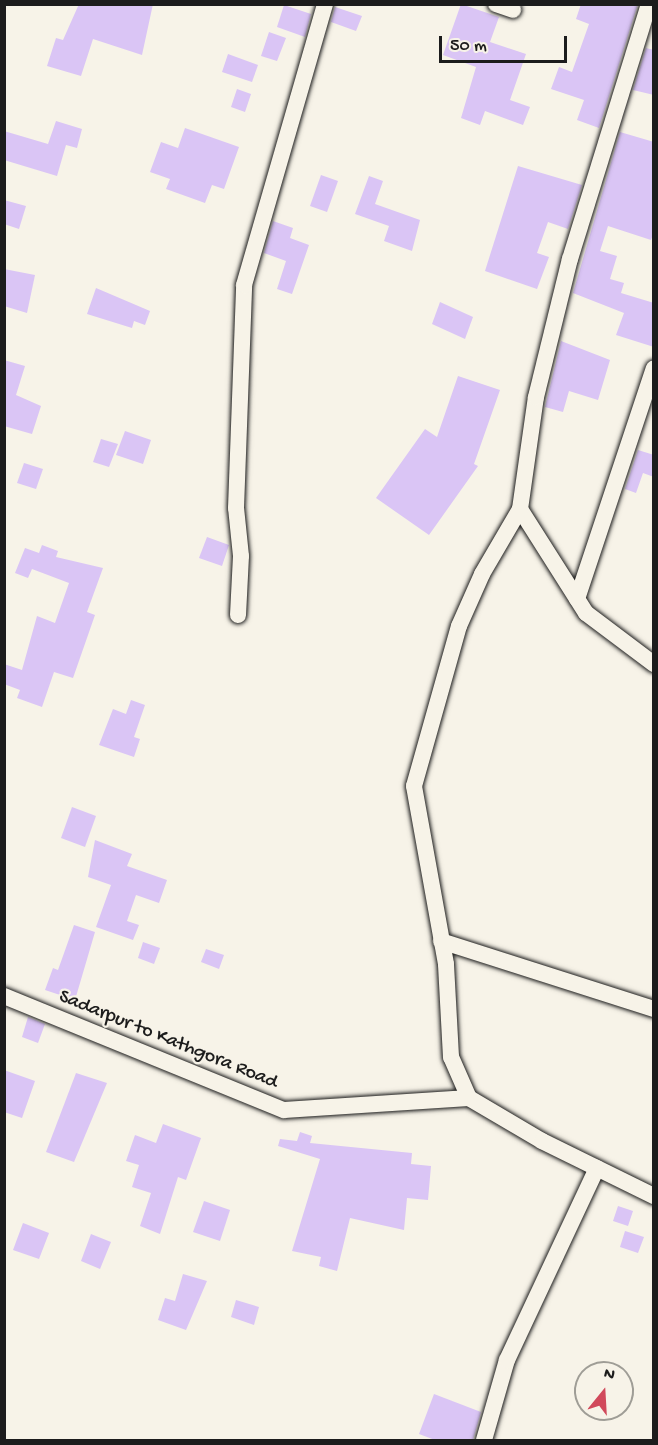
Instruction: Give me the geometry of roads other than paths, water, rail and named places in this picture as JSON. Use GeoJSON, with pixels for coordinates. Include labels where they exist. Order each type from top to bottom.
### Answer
{"type":"FeatureCollection","features":[{"type":"Feature","properties":{"kind":"street"},"geometry":{"type":"LineString","coordinates":[[238,615],[241,556],[236,508],[244,285],[326,4]]}},
{"type":"Feature","properties":{"kind":"street"},"geometry":{"type":"LineString","coordinates":[[496,4],[513,10]]}},
{"type":"Feature","properties":{"kind":"street"},"geometry":{"type":"LineString","coordinates":[[649,4],[570,259],[536,398],[520,510],[482,574],[459,626],[414,786],[441,941],[451,1057],[469,1098],[597,1168],[654,1196]]}},
{"type":"Feature","properties":{"kind":"street"},"geometry":{"type":"LineString","coordinates":[[577,599],[654,368]]}},
{"type":"Feature","properties":{"kind":"street"},"geometry":{"type":"LineString","coordinates":[[520,510],[586,613],[654,664]]}},
{"type":"Feature","properties":{"kind":"street"},"geometry":{"type":"LineString","coordinates":[[441,941],[654,1009]]}},
{"type":"Feature","properties":{"kind":"street","name":"Sadarpur to Kathgora Road"},"geometry":{"type":"LineString","coordinates":[[4,996],[284,1110],[469,1098]]}},
{"type":"Feature","properties":{"kind":"street"},"geometry":{"type":"LineString","coordinates":[[484,1440],[507,1360],[597,1168]]}}]}
